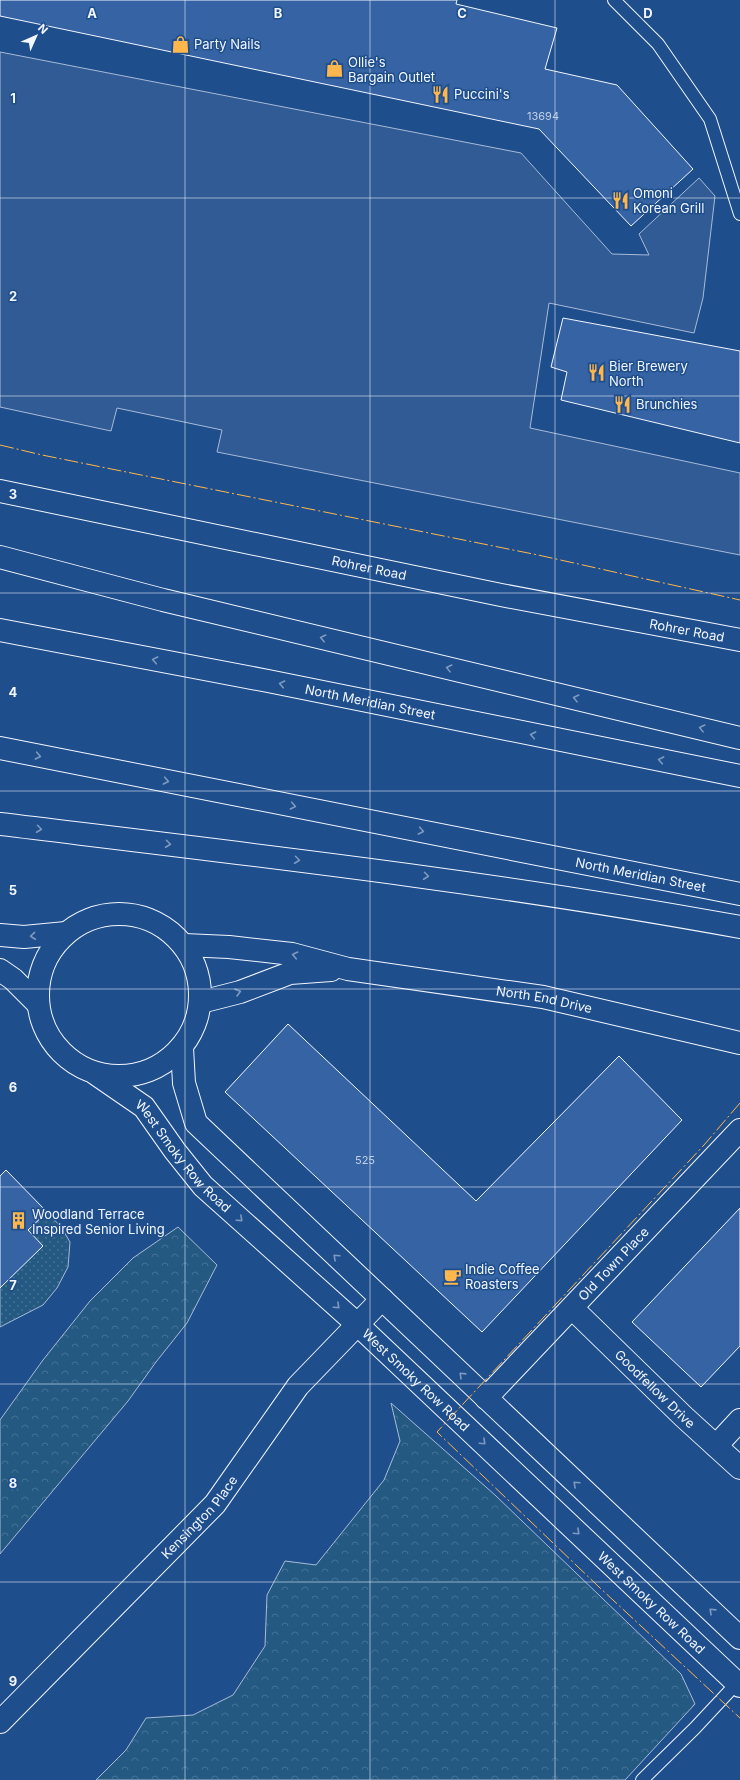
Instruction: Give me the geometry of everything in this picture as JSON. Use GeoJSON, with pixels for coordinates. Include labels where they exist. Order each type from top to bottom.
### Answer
{"type":"FeatureCollection","features":[{"type":"Feature","properties":{"kind":"main road","name":"Rohrer Road"},"geometry":{"type":"LineString","coordinates":[[0,491],[501,595],[740,640]]}},
{"type":"Feature","properties":{"kind":"main road"},"geometry":{"type":"LineString","coordinates":[[0,557],[163,600],[740,738]]}},
{"type":"Feature","properties":{"kind":"main road","name":"North Meridian Street"},"geometry":{"type":"LineString","coordinates":[[0,630],[275,682],[740,776]]}},
{"type":"Feature","properties":{"kind":"main road","name":"North Meridian Street"},"geometry":{"type":"LineString","coordinates":[[0,748],[740,894]]}},
{"type":"Feature","properties":{"kind":"main road"},"geometry":{"type":"LineString","coordinates":[[0,824],[433,877],[638,908],[740,927]]}},
{"type":"Feature","properties":{"kind":"main road"},"geometry":{"type":"LineString","coordinates":[[114,914],[140,916],[164,927],[184,945],[194,963],[200,981],[198,1018],[191,1034],[182,1048],[164,1064],[143,1074],[119,1077],[96,1074],[74,1064],[56,1047],[43,1027],[37,1004],[39,977],[49,953],[66,933],[88,919],[114,914]]}},
{"type":"Feature","properties":{"kind":"main road"},"geometry":{"type":"LineString","coordinates":[[0,935],[24,937],[66,933]]}},
{"type":"Feature","properties":{"kind":"main road","name":"North End Drive"},"geometry":{"type":"LineString","coordinates":[[184,945],[229,947],[292,954],[346,968],[543,997],[740,1042]]}},
{"type":"Feature","properties":{"kind":"main road","name":"North End Drive"},"geometry":{"type":"LineString","coordinates":[[200,1002],[240,992],[290,973],[346,968]]}},
{"type":"Feature","properties":{"kind":"main road"},"geometry":{"type":"LineString","coordinates":[[0,970],[13,979],[37,1004]]}},
{"type":"Feature","properties":{"kind":"main road"},"geometry":{"type":"LineString","coordinates":[[182,1048],[184,1083],[196,1123],[220,1148],[382,1299],[740,1638]]}},
{"type":"Feature","properties":{"kind":"main road","name":"West Smoky Row Road"},"geometry":{"type":"LineString","coordinates":[[96,1074],[144,1107],[175,1151],[203,1186],[357,1324],[738,1685]]}},
{"type":"Feature","properties":{"kind":"main road","name":"Old Town Place"},"geometry":{"type":"LineString","coordinates":[[486,1398],[740,1130]]}},
{"type":"Feature","properties":{"kind":"main road","name":"Kensington Place"},"geometry":{"type":"LineString","coordinates":[[0,1722],[215,1504],[298,1386],[382,1299]]}},
{"type":"Feature","properties":{"kind":"main road","name":"Goodfellow Drive"},"geometry":{"type":"LineString","coordinates":[[572,1308],[684,1418],[740,1468]]}},
{"type":"Feature","properties":{"kind":"main road"},"geometry":{"type":"LineString","coordinates":[[716,1446],[740,1420]]}},
{"type":"Feature","properties":{"kind":"lane"},"geometry":{"type":"LineString","coordinates":[[614,0],[658,44],[710,119],[740,214]]}},
{"type":"Feature","properties":{"kind":"lane"},"geometry":{"type":"LineString","coordinates":[[642,1780],[738,1685]]}},
{"type":"Feature","properties":{"kind":"green space"},"geometry":{"type":"Polygon","coordinates":[[[47,1212],[61,1227],[70,1242],[68,1267],[57,1288],[43,1305],[0,1327],[0,1288],[28,1230],[47,1212]]]}},
{"type":"Feature","properties":{"kind":"green space"},"geometry":{"type":"Polygon","coordinates":[[[178,1227],[217,1265],[187,1323],[128,1401],[0,1554],[0,1420],[43,1360],[90,1301],[133,1258],[178,1227]]]}},
{"type":"Feature","properties":{"kind":"green space"},"geometry":{"type":"Polygon","coordinates":[[[391,1403],[495,1495],[681,1674],[695,1704],[625,1780],[96,1780],[126,1750],[146,1718],[193,1715],[233,1695],[265,1646],[267,1595],[285,1561],[316,1565],[384,1480],[400,1441],[391,1403]]]}},
{"type":"Feature","properties":{"kind":"shaded area"},"geometry":{"type":"Polygon","coordinates":[[[0,52],[521,153],[612,254],[649,255],[639,234],[699,178],[715,196],[703,298],[694,333],[549,303],[530,428],[740,473],[740,555],[217,452],[222,430],[117,408],[111,431],[0,407],[0,52]]]}},
{"type":"Feature","properties":{"kind":"building"},"geometry":{"type":"Polygon","coordinates":[[[0,0],[457,0],[456,4],[557,28],[545,69],[617,85],[693,169],[631,226],[539,129],[0,16],[0,0]]]}},
{"type":"Feature","properties":{"kind":"building"},"geometry":{"type":"Polygon","coordinates":[[[563,318],[740,351],[740,443],[561,400],[567,372],[551,367],[563,318]]]}},
{"type":"Feature","properties":{"kind":"building"},"geometry":{"type":"Polygon","coordinates":[[[288,1024],[476,1201],[619,1056],[682,1120],[482,1332],[225,1092],[288,1024]]]}},
{"type":"Feature","properties":{"kind":"building","name":"Woodland Terrace Inspired Senior Living"},"geometry":{"type":"Polygon","coordinates":[[[6,1170],[47,1212],[28,1230],[43,1246],[0,1288],[0,1176],[6,1170]]]}},
{"type":"Feature","properties":{"kind":"building"},"geometry":{"type":"Polygon","coordinates":[[[740,1208],[740,1346],[701,1387],[632,1322],[740,1208]]]}},
{"type":"Feature","properties":{"kind":"power"},"geometry":{"type":"LineString","coordinates":[[0,445],[42,455],[538,555],[740,600]]}},
{"type":"Feature","properties":{"kind":"power"},"geometry":{"type":"LineString","coordinates":[[740,1103],[704,1145],[437,1432],[599,1587],[740,1718]]}},
{"type":"Feature","properties":{"kind":"place","name":"Party Nails"},"geometry":{"type":"Point","coordinates":[181,44]}},
{"type":"Feature","properties":{"kind":"place","name":"Ollie's Bargain Outlet"},"geometry":{"type":"Point","coordinates":[335,69]}},
{"type":"Feature","properties":{"kind":"place","name":"Puccini's"},"geometry":{"type":"Point","coordinates":[441,94]}},
{"type":"Feature","properties":{"kind":"place","name":"Omoni Korean Grill"},"geometry":{"type":"Point","coordinates":[620,200]}},
{"type":"Feature","properties":{"kind":"place","name":"Bier Brewery North"},"geometry":{"type":"Point","coordinates":[596,373]}},
{"type":"Feature","properties":{"kind":"place","name":"Brunchies"},"geometry":{"type":"Point","coordinates":[623,404]}},
{"type":"Feature","properties":{"kind":"place","name":"Woodland Terrace Inspired Senior Living"},"geometry":{"type":"Point","coordinates":[19,1221]}},
{"type":"Feature","properties":{"kind":"place","name":"Indie Coffee Roasters"},"geometry":{"type":"Point","coordinates":[452,1276]}}]}
